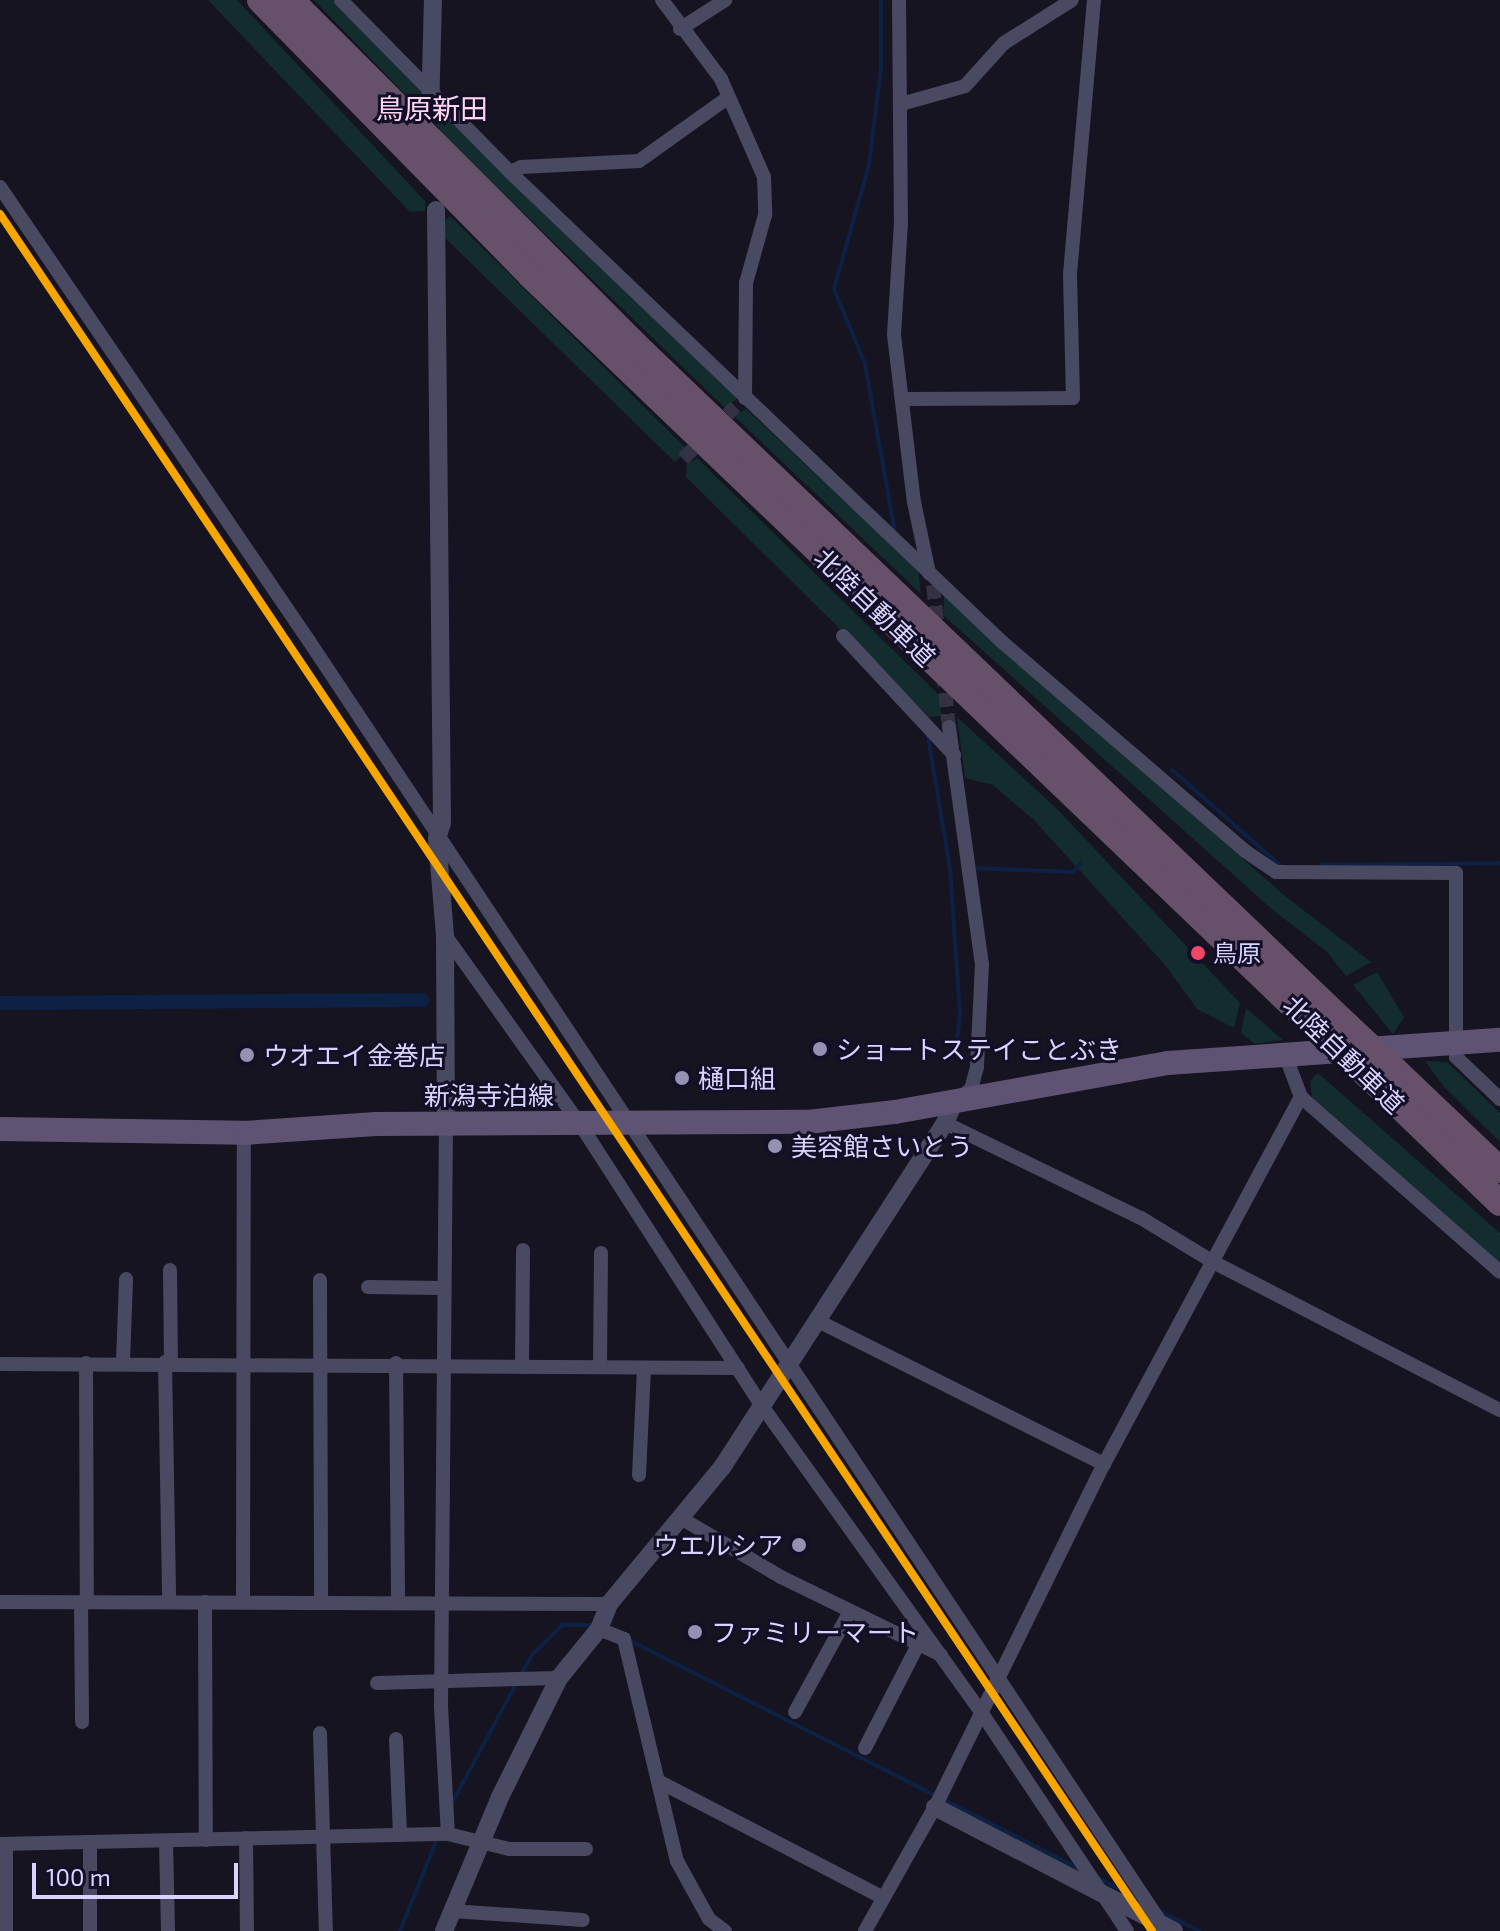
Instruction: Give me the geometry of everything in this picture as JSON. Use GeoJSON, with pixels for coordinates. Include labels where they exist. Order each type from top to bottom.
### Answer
{"type":"FeatureCollection","features":[{"type":"Feature","properties":{"kind":"highway","name":"北陸自動車道"},"geometry":{"type":"LineString","coordinates":[[260,0],[530,275],[1500,1203]]}},
{"type":"Feature","properties":{"kind":"highway","name":"北陸自動車道"},"geometry":{"type":"LineString","coordinates":[[291,0],[644,353],[1500,1170]]}},
{"type":"Feature","properties":{"kind":"main road","name":"新潟寺泊線"},"geometry":{"type":"LineString","coordinates":[[0,1129],[244,1133],[446,1123],[808,1122],[950,1112],[1168,1063],[1500,1040]]}},
{"type":"Feature","properties":{"kind":"street"},"geometry":{"type":"LineString","coordinates":[[341,0],[740,403],[1001,641],[1276,872],[1456,873],[1456,1057],[1500,1099]]}},
{"type":"Feature","properties":{"kind":"street"},"geometry":{"type":"LineString","coordinates":[[430,113],[433,93],[433,0]]}},
{"type":"Feature","properties":{"kind":"street"},"geometry":{"type":"LineString","coordinates":[[662,0],[680,29],[721,79],[726,99],[764,177],[765,215],[746,283],[740,403]]}},
{"type":"Feature","properties":{"kind":"street"},"geometry":{"type":"LineString","coordinates":[[680,29],[725,0]]}},
{"type":"Feature","properties":{"kind":"street"},"geometry":{"type":"LineString","coordinates":[[899,0],[901,223],[894,297],[902,399],[930,578]]}},
{"type":"Feature","properties":{"kind":"street"},"geometry":{"type":"LineString","coordinates":[[901,104],[965,86],[1004,43],[1072,0]]}},
{"type":"Feature","properties":{"kind":"street"},"geometry":{"type":"LineString","coordinates":[[902,399],[1073,398],[1070,274],[1094,0]]}},
{"type":"Feature","properties":{"kind":"street"},"geometry":{"type":"LineString","coordinates":[[510,172],[521,167],[639,161],[726,99]]}},
{"type":"Feature","properties":{"kind":"street"},"geometry":{"type":"LineString","coordinates":[[0,187],[1168,1929]]}},
{"type":"Feature","properties":{"kind":"street"},"geometry":{"type":"LineString","coordinates":[[436,210],[442,823],[437,838],[445,935],[446,1123],[441,1367],[442,1601],[448,1834]]}},
{"type":"Feature","properties":{"kind":"street"},"geometry":{"type":"LineString","coordinates":[[843,636],[954,755]]}},
{"type":"Feature","properties":{"kind":"street"},"geometry":{"type":"LineString","coordinates":[[444,1931],[485,1840],[500,1797],[559,1678],[599,1629],[609,1604],[684,1520],[791,1365],[950,1112],[971,1089],[977,1067],[982,964],[949,727]]}},
{"type":"Feature","properties":{"kind":"street"},"geometry":{"type":"LineString","coordinates":[[445,935],[580,1124],[762,1406],[981,1712],[1127,1931]]}},
{"type":"Feature","properties":{"kind":"street"},"geometry":{"type":"LineString","coordinates":[[1286,1057],[1301,1097],[1500,1272]]}},
{"type":"Feature","properties":{"kind":"street"},"geometry":{"type":"LineString","coordinates":[[865,1931],[935,1807],[1104,1464],[1215,1263],[1301,1097]]}},
{"type":"Feature","properties":{"kind":"street"},"geometry":{"type":"LineString","coordinates":[[950,1112],[1141,1218],[1215,1263],[1500,1410]]}},
{"type":"Feature","properties":{"kind":"street"},"geometry":{"type":"LineString","coordinates":[[243,1602],[240,1362],[244,1133]]}},
{"type":"Feature","properties":{"kind":"street"},"geometry":{"type":"LineString","coordinates":[[522,1367],[523,1250]]}},
{"type":"Feature","properties":{"kind":"street"},"geometry":{"type":"LineString","coordinates":[[600,1367],[601,1253]]}},
{"type":"Feature","properties":{"kind":"street"},"geometry":{"type":"LineString","coordinates":[[169,1601],[170,1270]]}},
{"type":"Feature","properties":{"kind":"street"},"geometry":{"type":"LineString","coordinates":[[123,1362],[126,1279]]}},
{"type":"Feature","properties":{"kind":"street"},"geometry":{"type":"LineString","coordinates":[[320,1280],[321,1600]]}},
{"type":"Feature","properties":{"kind":"street"},"geometry":{"type":"LineString","coordinates":[[368,1287],[442,1288]]}},
{"type":"Feature","properties":{"kind":"street"},"geometry":{"type":"LineString","coordinates":[[818,1321],[1104,1464]]}},
{"type":"Feature","properties":{"kind":"street"},"geometry":{"type":"LineString","coordinates":[[0,1364],[240,1362],[396,1363],[441,1367],[738,1368]]}},
{"type":"Feature","properties":{"kind":"street"},"geometry":{"type":"LineString","coordinates":[[82,1722],[86,1363]]}},
{"type":"Feature","properties":{"kind":"street"},"geometry":{"type":"LineString","coordinates":[[396,1363],[398,1600]]}},
{"type":"Feature","properties":{"kind":"street"},"geometry":{"type":"LineString","coordinates":[[639,1475],[644,1368]]}},
{"type":"Feature","properties":{"kind":"street"},"geometry":{"type":"LineString","coordinates":[[684,1520],[917,1647],[941,1655]]}},
{"type":"Feature","properties":{"kind":"street"},"geometry":{"type":"LineString","coordinates":[[0,1602],[398,1600],[609,1604]]}},
{"type":"Feature","properties":{"kind":"street"},"geometry":{"type":"LineString","coordinates":[[205,1602],[206,1840]]}},
{"type":"Feature","properties":{"kind":"street"},"geometry":{"type":"LineString","coordinates":[[795,1712],[850,1611]]}},
{"type":"Feature","properties":{"kind":"street"},"geometry":{"type":"LineString","coordinates":[[599,1629],[624,1639],[677,1861],[709,1919],[725,1931]]}},
{"type":"Feature","properties":{"kind":"street"},"geometry":{"type":"LineString","coordinates":[[865,1748],[917,1647]]}},
{"type":"Feature","properties":{"kind":"street"},"geometry":{"type":"LineString","coordinates":[[377,1683],[559,1678]]}},
{"type":"Feature","properties":{"kind":"street"},"geometry":{"type":"LineString","coordinates":[[320,1733],[326,1836],[326,1931]]}},
{"type":"Feature","properties":{"kind":"street"},"geometry":{"type":"LineString","coordinates":[[396,1739],[400,1835]]}},
{"type":"Feature","properties":{"kind":"street"},"geometry":{"type":"LineString","coordinates":[[658,1781],[882,1897]]}},
{"type":"Feature","properties":{"kind":"street"},"geometry":{"type":"LineString","coordinates":[[935,1807],[1168,1929]]}},
{"type":"Feature","properties":{"kind":"street"},"geometry":{"type":"LineString","coordinates":[[6,1931],[3,1844],[448,1834],[485,1840],[509,1849],[586,1849]]}},
{"type":"Feature","properties":{"kind":"street"},"geometry":{"type":"LineString","coordinates":[[246,1838],[247,1931]]}},
{"type":"Feature","properties":{"kind":"street"},"geometry":{"type":"LineString","coordinates":[[90,1842],[90,1931]]}},
{"type":"Feature","properties":{"kind":"street"},"geometry":{"type":"LineString","coordinates":[[166,1842],[168,1931]]}},
{"type":"Feature","properties":{"kind":"street"},"geometry":{"type":"LineString","coordinates":[[452,1911],[583,1920]]}},
{"type":"Feature","properties":{"kind":"green space"},"geometry":{"type":"Polygon","coordinates":[[[208,0],[237,0],[425,201],[425,211],[410,212],[208,0]]]}},
{"type":"Feature","properties":{"kind":"green space"},"geometry":{"type":"Polygon","coordinates":[[[314,0],[333,0],[423,93],[425,115],[314,0]]]}},
{"type":"Feature","properties":{"kind":"green space"},"geometry":{"type":"Polygon","coordinates":[[[443,119],[457,123],[738,398],[725,408],[451,143],[435,124],[443,119]]]}},
{"type":"Feature","properties":{"kind":"green space"},"geometry":{"type":"Polygon","coordinates":[[[450,216],[688,450],[675,462],[442,235],[441,225],[450,216]]]}},
{"type":"Feature","properties":{"kind":"green space"},"geometry":{"type":"Polygon","coordinates":[[[746,409],[918,570],[921,594],[734,416],[746,409]]]}},
{"type":"Feature","properties":{"kind":"green space"},"geometry":{"type":"Polygon","coordinates":[[[697,458],[940,696],[941,716],[929,717],[686,477],[687,464],[697,458]]]}},
{"type":"Feature","properties":{"kind":"green space"},"geometry":{"type":"Polygon","coordinates":[[[944,595],[1285,896],[1371,962],[1346,976],[1326,951],[1274,911],[943,615],[944,595]]]}},
{"type":"Feature","properties":{"kind":"green space"},"geometry":{"type":"Polygon","coordinates":[[[957,717],[1057,809],[1240,1003],[1234,1028],[1197,1009],[1166,966],[1035,821],[993,785],[965,778],[957,717]]]}},
{"type":"Feature","properties":{"kind":"green space"},"geometry":{"type":"Polygon","coordinates":[[[1377,972],[1404,1017],[1393,1034],[1353,985],[1377,972]]]}},
{"type":"Feature","properties":{"kind":"green space"},"geometry":{"type":"Polygon","coordinates":[[[1246,1008],[1283,1040],[1255,1044],[1241,1033],[1246,1008]]]}},
{"type":"Feature","properties":{"kind":"green space"},"geometry":{"type":"Polygon","coordinates":[[[1425,1061],[1447,1062],[1500,1113],[1500,1142],[1444,1087],[1425,1061]]]}},
{"type":"Feature","properties":{"kind":"green space"},"geometry":{"type":"Polygon","coordinates":[[[1318,1073],[1500,1233],[1500,1263],[1312,1097],[1310,1081],[1318,1073]]]}},
{"type":"Feature","properties":{"kind":"waterway"},"geometry":{"type":"LineString","coordinates":[[881,0],[881,68],[869,165],[834,289],[865,364],[895,532]]}},
{"type":"Feature","properties":{"kind":"waterway"},"geometry":{"type":"LineString","coordinates":[[928,737],[950,868],[960,1015],[956,1050]]}},
{"type":"Feature","properties":{"kind":"waterway"},"geometry":{"type":"LineString","coordinates":[[1172,770],[1281,866]]}},
{"type":"Feature","properties":{"kind":"waterway"},"geometry":{"type":"LineString","coordinates":[[1321,865],[1500,863]]}},
{"type":"Feature","properties":{"kind":"waterway"},"geometry":{"type":"LineString","coordinates":[[973,868],[1073,872],[1080,864]]}},
{"type":"Feature","properties":{"kind":"waterway"},"geometry":{"type":"LineString","coordinates":[[0,1003],[422,1000]]}},
{"type":"Feature","properties":{"kind":"waterway"},"geometry":{"type":"LineString","coordinates":[[520,1676],[532,1655],[562,1625],[594,1625]]}},
{"type":"Feature","properties":{"kind":"waterway"},"geometry":{"type":"LineString","coordinates":[[627,1639],[1080,1869]]}},
{"type":"Feature","properties":{"kind":"waterway"},"geometry":{"type":"LineString","coordinates":[[452,1803],[516,1684]]}},
{"type":"Feature","properties":{"kind":"waterway"},"geometry":{"type":"LineString","coordinates":[[400,1931],[438,1837]]}},
{"type":"Feature","properties":{"kind":"waterway"},"geometry":{"type":"LineString","coordinates":[[1098,1878],[1140,1900]]}},
{"type":"Feature","properties":{"kind":"waterway"},"geometry":{"type":"LineString","coordinates":[[1158,1910],[1199,1931]]}},
{"type":"Feature","properties":{"kind":"tunnel"},"geometry":{"type":"LineString","coordinates":[[683,459],[735,407]]}},
{"type":"Feature","properties":{"kind":"tunnel"},"geometry":{"type":"LineString","coordinates":[[933,585],[938,631]]}},
{"type":"Feature","properties":{"kind":"tunnel"},"geometry":{"type":"LineString","coordinates":[[943,672],[949,727]]}},
{"type":"Feature","properties":{"kind":"transit line"},"geometry":{"type":"LineString","coordinates":[[0,214],[1152,1931]]}},
{"type":"Feature","properties":{"kind":"place","name":"鳥原"},"geometry":{"type":"Point","coordinates":[1198,953]}},
{"type":"Feature","properties":{"kind":"place","name":"ショートステイことぶき"},"geometry":{"type":"Point","coordinates":[820,1049]}},
{"type":"Feature","properties":{"kind":"place","name":"ウオエイ金巻店"},"geometry":{"type":"Point","coordinates":[247,1055]}},
{"type":"Feature","properties":{"kind":"place","name":"樋口組"},"geometry":{"type":"Point","coordinates":[682,1078]}},
{"type":"Feature","properties":{"kind":"place","name":"美容館さいとう"},"geometry":{"type":"Point","coordinates":[775,1146]}},
{"type":"Feature","properties":{"kind":"place","name":"ウエルシア"},"geometry":{"type":"Point","coordinates":[799,1545]}},
{"type":"Feature","properties":{"kind":"place","name":"ファミリーマート"},"geometry":{"type":"Point","coordinates":[695,1632]}},
{"type":"Feature","properties":{"kind":"district","name":"鳥原新田"},"geometry":{"type":"Point","coordinates":[432,108]}}]}
